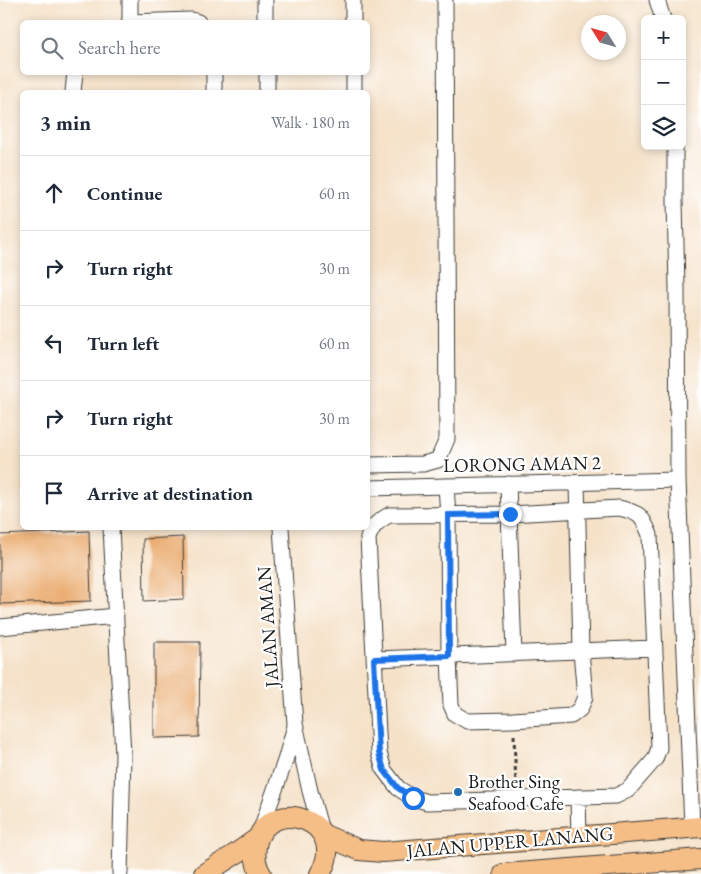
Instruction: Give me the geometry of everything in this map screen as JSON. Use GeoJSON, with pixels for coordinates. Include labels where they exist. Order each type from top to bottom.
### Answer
{"type":"FeatureCollection","features":[{"type":"Feature","properties":{"kind":"main road","name":"JALAN UPPER LANANG"},"geometry":{"type":"LineString","coordinates":[[204,874],[237,854],[258,838],[264,829],[273,822],[289,817],[305,820],[315,825],[322,834],[359,850],[383,852],[697,827]]}},
{"type":"Feature","properties":{"kind":"main road"},"geometry":{"type":"LineString","coordinates":[[320,874],[325,866],[327,855],[326,844],[322,834]]}},
{"type":"Feature","properties":{"kind":"main road"},"geometry":{"type":"LineString","coordinates":[[258,838],[255,850],[256,862],[261,874]]}},
{"type":"Feature","properties":{"kind":"main road","name":"JALAN UPPER LANANG"},"geometry":{"type":"LineString","coordinates":[[504,874],[701,859]]}},
{"type":"Feature","properties":{"kind":"street"},"geometry":{"type":"LineString","coordinates":[[130,0],[130,20]]}},
{"type":"Feature","properties":{"kind":"street"},"geometry":{"type":"LineString","coordinates":[[264,0],[265,20]]}},
{"type":"Feature","properties":{"kind":"street"},"geometry":{"type":"LineString","coordinates":[[353,0],[353,20]]}},
{"type":"Feature","properties":{"kind":"street"},"geometry":{"type":"LineString","coordinates":[[370,465],[423,464],[438,460],[447,439],[444,0]]}},
{"type":"Feature","properties":{"kind":"street"},"geometry":{"type":"LineString","coordinates":[[657,0],[662,15]]}},
{"type":"Feature","properties":{"kind":"street"},"geometry":{"type":"LineString","coordinates":[[73,90],[75,75]]}},
{"type":"Feature","properties":{"kind":"street"},"geometry":{"type":"LineString","coordinates":[[214,75],[214,90]]}},
{"type":"Feature","properties":{"kind":"street"},"geometry":{"type":"LineString","coordinates":[[267,75],[267,90]]}},
{"type":"Feature","properties":{"kind":"street"},"geometry":{"type":"LineString","coordinates":[[354,75],[354,90]]}},
{"type":"Feature","properties":{"kind":"street"},"geometry":{"type":"LineString","coordinates":[[675,150],[678,480],[697,827]]}},
{"type":"Feature","properties":{"kind":"street","name":"LORONG AMAN 2"},"geometry":{"type":"LineString","coordinates":[[370,488],[678,480]]}},
{"type":"Feature","properties":{"kind":"street"},"geometry":{"type":"LineString","coordinates":[[446,486],[451,705],[454,714],[467,721],[514,720],[571,716],[580,709],[585,696],[577,482]]}},
{"type":"Feature","properties":{"kind":"street"},"geometry":{"type":"LineString","coordinates":[[508,484],[514,654]]}},
{"type":"Feature","properties":{"kind":"street"},"geometry":{"type":"LineString","coordinates":[[619,508],[635,511],[643,519],[650,535],[659,748],[655,760],[628,790],[616,796],[427,802],[413,798],[398,788],[384,770],[379,753],[368,538],[372,527],[389,515],[510,514],[577,510],[619,508]]}},
{"type":"Feature","properties":{"kind":"street"},"geometry":{"type":"LineString","coordinates":[[111,530],[124,755],[120,874]]}},
{"type":"Feature","properties":{"kind":"street","name":"JALAN AMAN"},"geometry":{"type":"LineString","coordinates":[[282,530],[295,724]]}},
{"type":"Feature","properties":{"kind":"street"},"geometry":{"type":"LineString","coordinates":[[0,628],[116,616]]}},
{"type":"Feature","properties":{"kind":"street"},"geometry":{"type":"LineString","coordinates":[[374,659],[654,648]]}},
{"type":"Feature","properties":{"kind":"street"},"geometry":{"type":"LineString","coordinates":[[295,724],[322,834]]}},
{"type":"Feature","properties":{"kind":"street"},"geometry":{"type":"LineString","coordinates":[[258,838],[285,761],[295,724]]}},
{"type":"Feature","properties":{"kind":"street"},"geometry":{"type":"LineString","coordinates":[[578,797],[578,836]]}},
{"type":"Feature","properties":{"kind":"path"},"geometry":{"type":"LineString","coordinates":[[514,720],[516,799]]}},
{"type":"Feature","properties":{"kind":"building"},"geometry":{"type":"Polygon","coordinates":[[[89,531],[91,601],[0,604],[0,535],[89,531]]]}},
{"type":"Feature","properties":{"kind":"building"},"geometry":{"type":"Polygon","coordinates":[[[183,537],[184,599],[144,601],[143,539],[183,537]]]}},
{"type":"Feature","properties":{"kind":"building"},"geometry":{"type":"Polygon","coordinates":[[[154,642],[200,642],[199,737],[154,738],[154,642]]]}},
{"type":"Feature","properties":{"kind":"place","name":"Brother Sing Seafood Cafe"},"geometry":{"type":"Point","coordinates":[458,792]}},
{"type":"Feature","properties":{"kind":"route"},"geometry":{"type":"LineString","coordinates":[[413,798],[398,788],[384,770],[379,753],[374,659],[449,656],[448,515],[510,514]]}}]}
